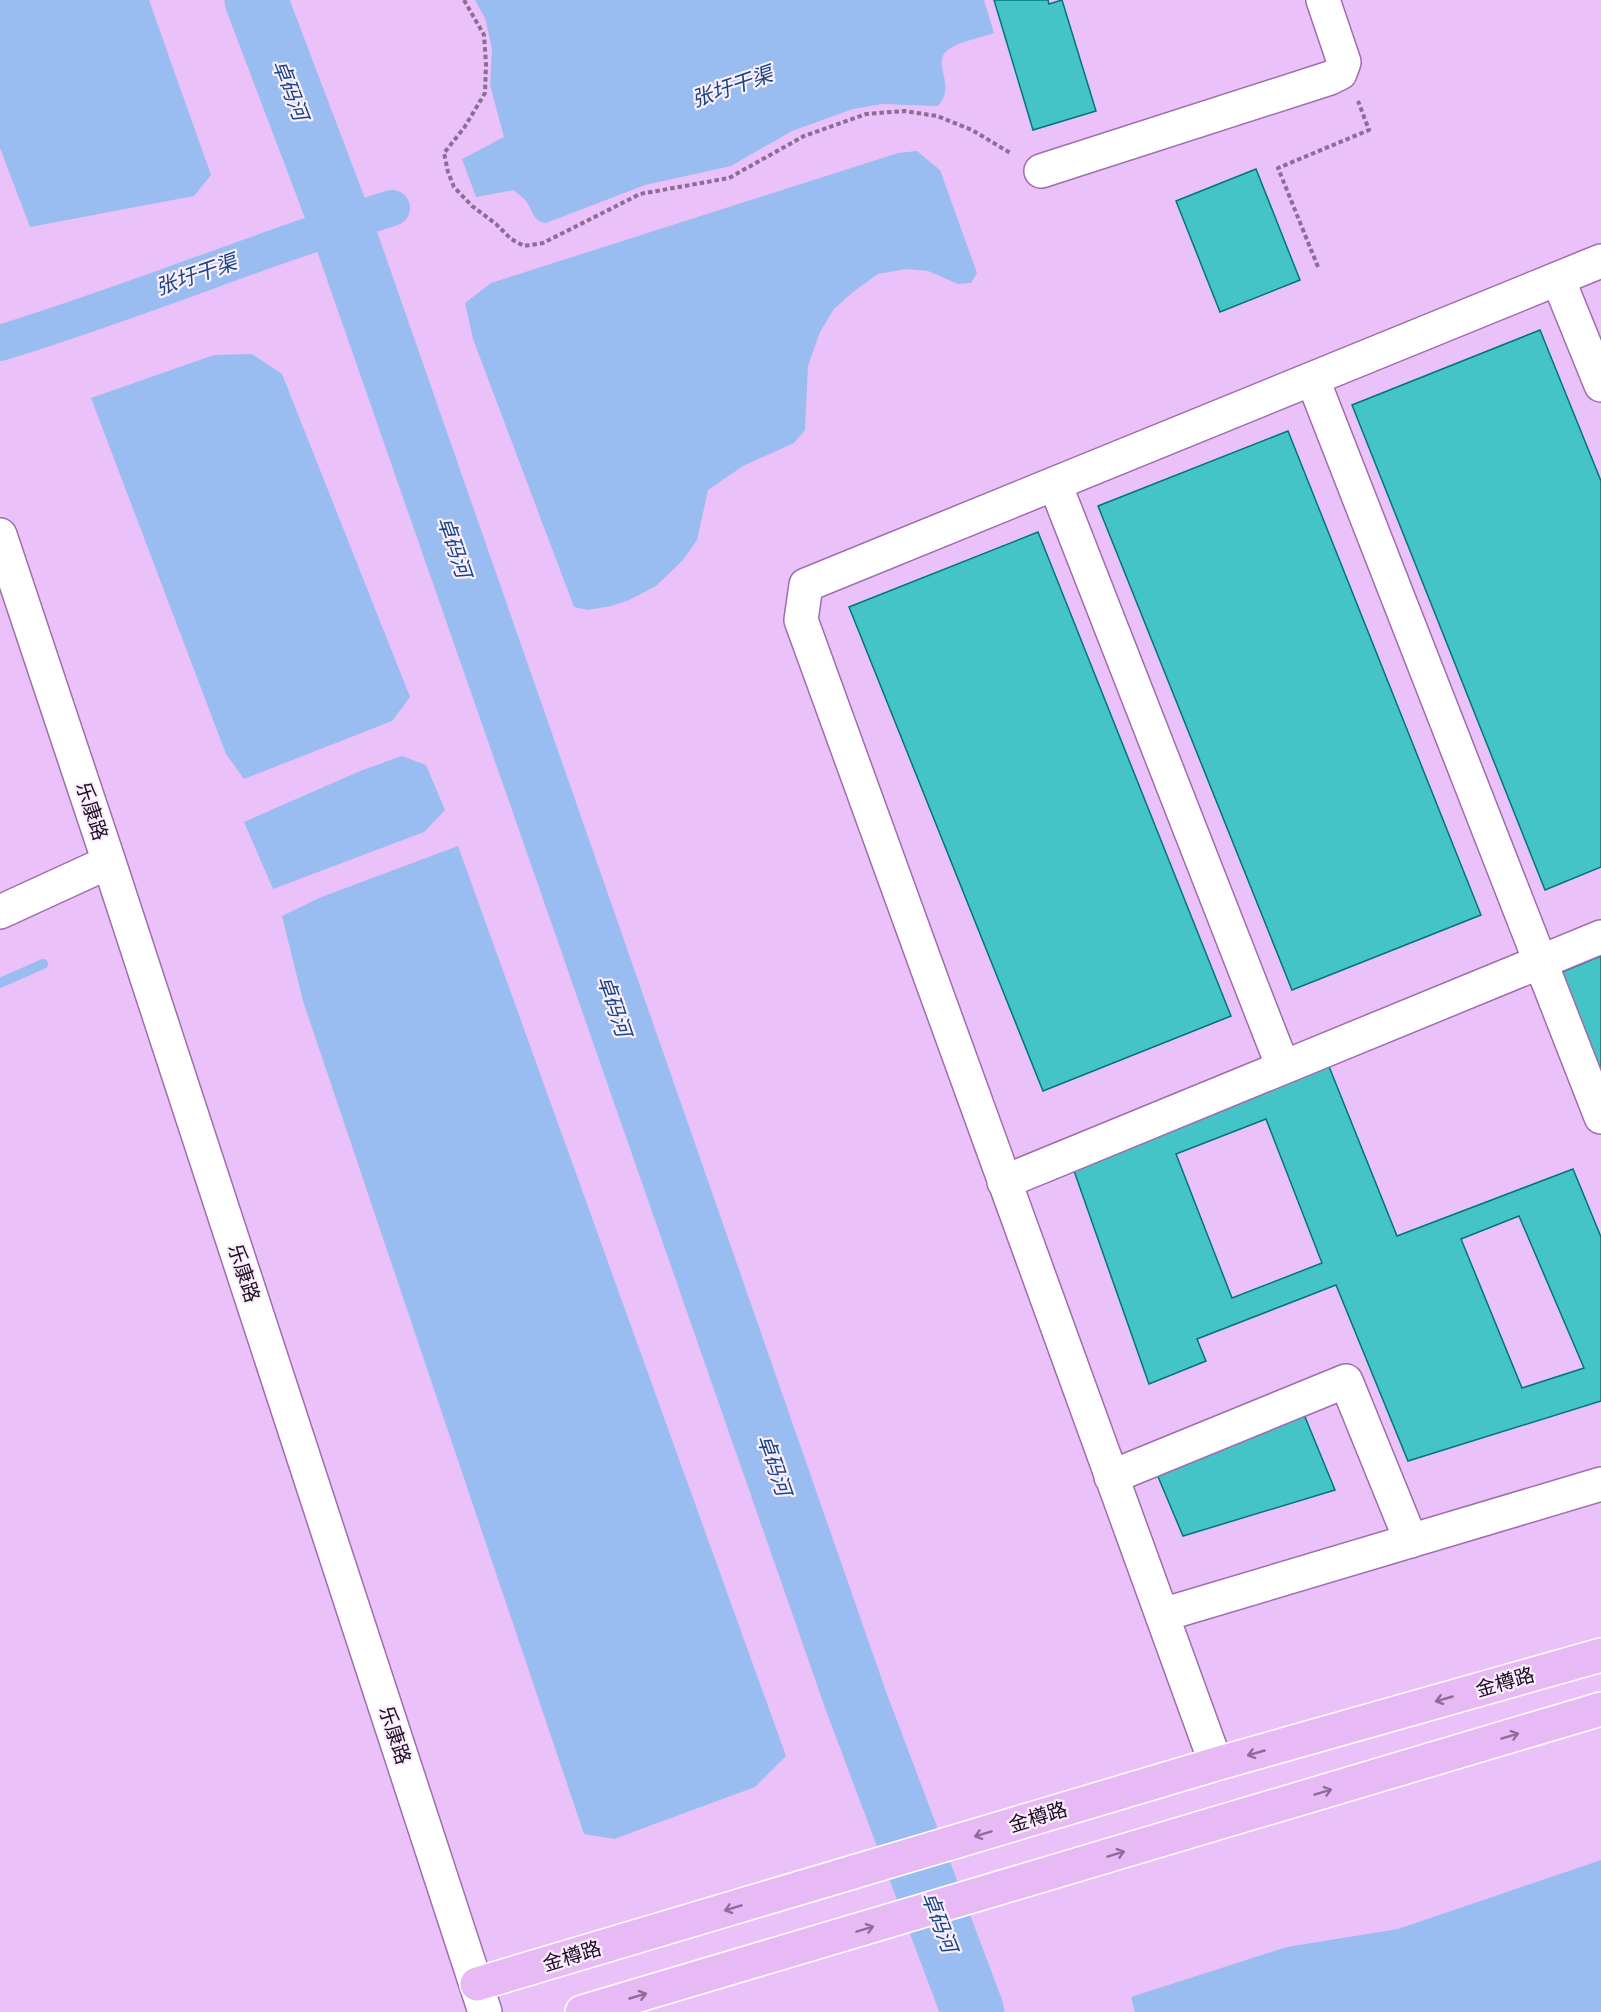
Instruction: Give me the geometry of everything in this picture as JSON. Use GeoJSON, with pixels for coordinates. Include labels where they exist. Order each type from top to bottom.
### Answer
{"type":"FeatureCollection","features":[{"type":"Feature","properties":{"kind":"main road","name":"金樽路"},"geometry":{"type":"LineString","coordinates":[[479,2004],[789,1891],[1216,1764],[1601,1654]]}},
{"type":"Feature","properties":{"kind":"main road"},"geometry":{"type":"LineString","coordinates":[[582,2012],[1601,1709]]}},
{"type":"Feature","properties":{"kind":"street"},"geometry":{"type":"LineString","coordinates":[[1041,171],[1340,73],[1344,62],[1323,0]]}},
{"type":"Feature","properties":{"kind":"street"},"geometry":{"type":"LineString","coordinates":[[1216,1764],[801,620],[806,585],[1601,261]]}},
{"type":"Feature","properties":{"kind":"street"},"geometry":{"type":"LineString","coordinates":[[1558,279],[1601,385]]}},
{"type":"Feature","properties":{"kind":"street"},"geometry":{"type":"LineString","coordinates":[[1313,380],[1601,1117]]}},
{"type":"Feature","properties":{"kind":"street"},"geometry":{"type":"LineString","coordinates":[[1055,484],[1283,1067]]}},
{"type":"Feature","properties":{"kind":"street","name":"乐康路"},"geometry":{"type":"LineString","coordinates":[[0,535],[109,862],[479,2004]]}},
{"type":"Feature","properties":{"kind":"street"},"geometry":{"type":"LineString","coordinates":[[0,912],[109,862]]}},
{"type":"Feature","properties":{"kind":"street"},"geometry":{"type":"LineString","coordinates":[[1004,1182],[1601,937]]}},
{"type":"Feature","properties":{"kind":"street"},"geometry":{"type":"LineString","coordinates":[[1111,1477],[1346,1381],[1411,1540]]}},
{"type":"Feature","properties":{"kind":"street"},"geometry":{"type":"LineString","coordinates":[[1162,1615],[1601,1484]]}},
{"type":"Feature","properties":{"kind":"path"},"geometry":{"type":"LineString","coordinates":[[464,0],[483,35],[486,64],[484,93],[464,128],[444,153],[448,172],[454,187],[472,206],[489,218],[511,239],[524,246],[543,243],[640,194],[729,178],[804,136],[866,114],[904,111],[937,116],[972,130],[1041,171]]}},
{"type":"Feature","properties":{"kind":"path"},"geometry":{"type":"LineString","coordinates":[[1318,267],[1278,168],[1369,130],[1344,62]]}},
{"type":"Feature","properties":{"kind":"water"},"geometry":{"type":"Polygon","coordinates":[[[0,0],[149,0],[211,175],[194,196],[30,227],[0,148],[0,0]]]}},
{"type":"Feature","properties":{"kind":"water"},"geometry":{"type":"Polygon","coordinates":[[[475,0],[984,0],[994,33],[959,44],[949,49],[944,55],[942,67],[945,90],[938,106],[882,104],[853,109],[792,131],[731,166],[645,185],[546,223],[535,218],[526,201],[514,190],[476,197],[462,159],[504,137],[490,85],[492,49],[485,18],[475,0]]]}},
{"type":"Feature","properties":{"kind":"water"},"geometry":{"type":"Polygon","coordinates":[[[917,151],[940,170],[977,273],[971,283],[958,284],[928,271],[906,269],[878,274],[853,292],[834,309],[820,332],[808,366],[805,430],[794,443],[743,466],[708,490],[697,540],[683,560],[656,586],[629,600],[611,606],[588,610],[574,607],[473,339],[465,303],[491,283],[898,153],[917,151]]]}},
{"type":"Feature","properties":{"kind":"water"},"geometry":{"type":"Polygon","coordinates":[[[252,354],[282,374],[410,697],[392,721],[244,779],[226,754],[91,398],[214,355],[252,354]]]}},
{"type":"Feature","properties":{"kind":"water"},"geometry":{"type":"Polygon","coordinates":[[[402,756],[426,765],[445,810],[424,832],[273,889],[244,822],[360,771],[402,756]]]}},
{"type":"Feature","properties":{"kind":"water"},"geometry":{"type":"Polygon","coordinates":[[[458,846],[786,1756],[755,1787],[614,1839],[584,1834],[303,1001],[282,916],[319,898],[458,846]]]}},
{"type":"Feature","properties":{"kind":"water"},"geometry":{"type":"Polygon","coordinates":[[[1601,1860],[1601,2012],[1135,2012],[1131,1997],[1287,1947],[1398,1929],[1601,1860]]]}},
{"type":"Feature","properties":{"kind":"building"},"geometry":{"type":"Polygon","coordinates":[[[994,0],[1048,0],[1049,4],[1062,0],[1096,111],[1033,130],[994,0]]]}},
{"type":"Feature","properties":{"kind":"building"},"geometry":{"type":"Polygon","coordinates":[[[1256,169],[1300,280],[1220,312],[1176,201],[1256,169]]]}},
{"type":"Feature","properties":{"kind":"building"},"geometry":{"type":"Polygon","coordinates":[[[1540,330],[1601,481],[1601,867],[1545,890],[1352,405],[1540,330]]]}},
{"type":"Feature","properties":{"kind":"building"},"geometry":{"type":"Polygon","coordinates":[[[1288,431],[1481,915],[1292,990],[1098,506],[1288,431]]]}},
{"type":"Feature","properties":{"kind":"building"},"geometry":{"type":"Polygon","coordinates":[[[1038,532],[1231,1016],[1043,1091],[849,607],[1038,532]]]}},
{"type":"Feature","properties":{"kind":"building"},"geometry":{"type":"Polygon","coordinates":[[[1601,956],[1601,1073],[1562,972],[1601,956]]]}},
{"type":"Feature","properties":{"kind":"building"},"geometry":{"type":"Polygon","coordinates":[[[1328,1064],[1397,1236],[1573,1169],[1601,1237],[1601,1401],[1408,1461],[1336,1285],[1197,1339],[1206,1361],[1149,1384],[1073,1168],[1328,1064]],[[1266,1119],[1176,1154],[1232,1298],[1322,1263],[1266,1119]],[[1519,1216],[1461,1239],[1522,1388],[1584,1368],[1519,1216]]]}},
{"type":"Feature","properties":{"kind":"building"},"geometry":{"type":"Polygon","coordinates":[[[1303,1412],[1335,1490],[1183,1536],[1156,1472],[1303,1412]]]}},
{"type":"Feature","properties":{"kind":"waterway","name":"卓码河"},"geometry":{"type":"LineString","coordinates":[[256,0],[341,224],[856,1701],[973,2012]]}},
{"type":"Feature","properties":{"kind":"waterway","name":"张圩干渠"},"geometry":{"type":"LineString","coordinates":[[0,343],[392,208]]}},
{"type":"Feature","properties":{"kind":"waterway"},"geometry":{"type":"LineString","coordinates":[[0,983],[43,964]]}}]}
